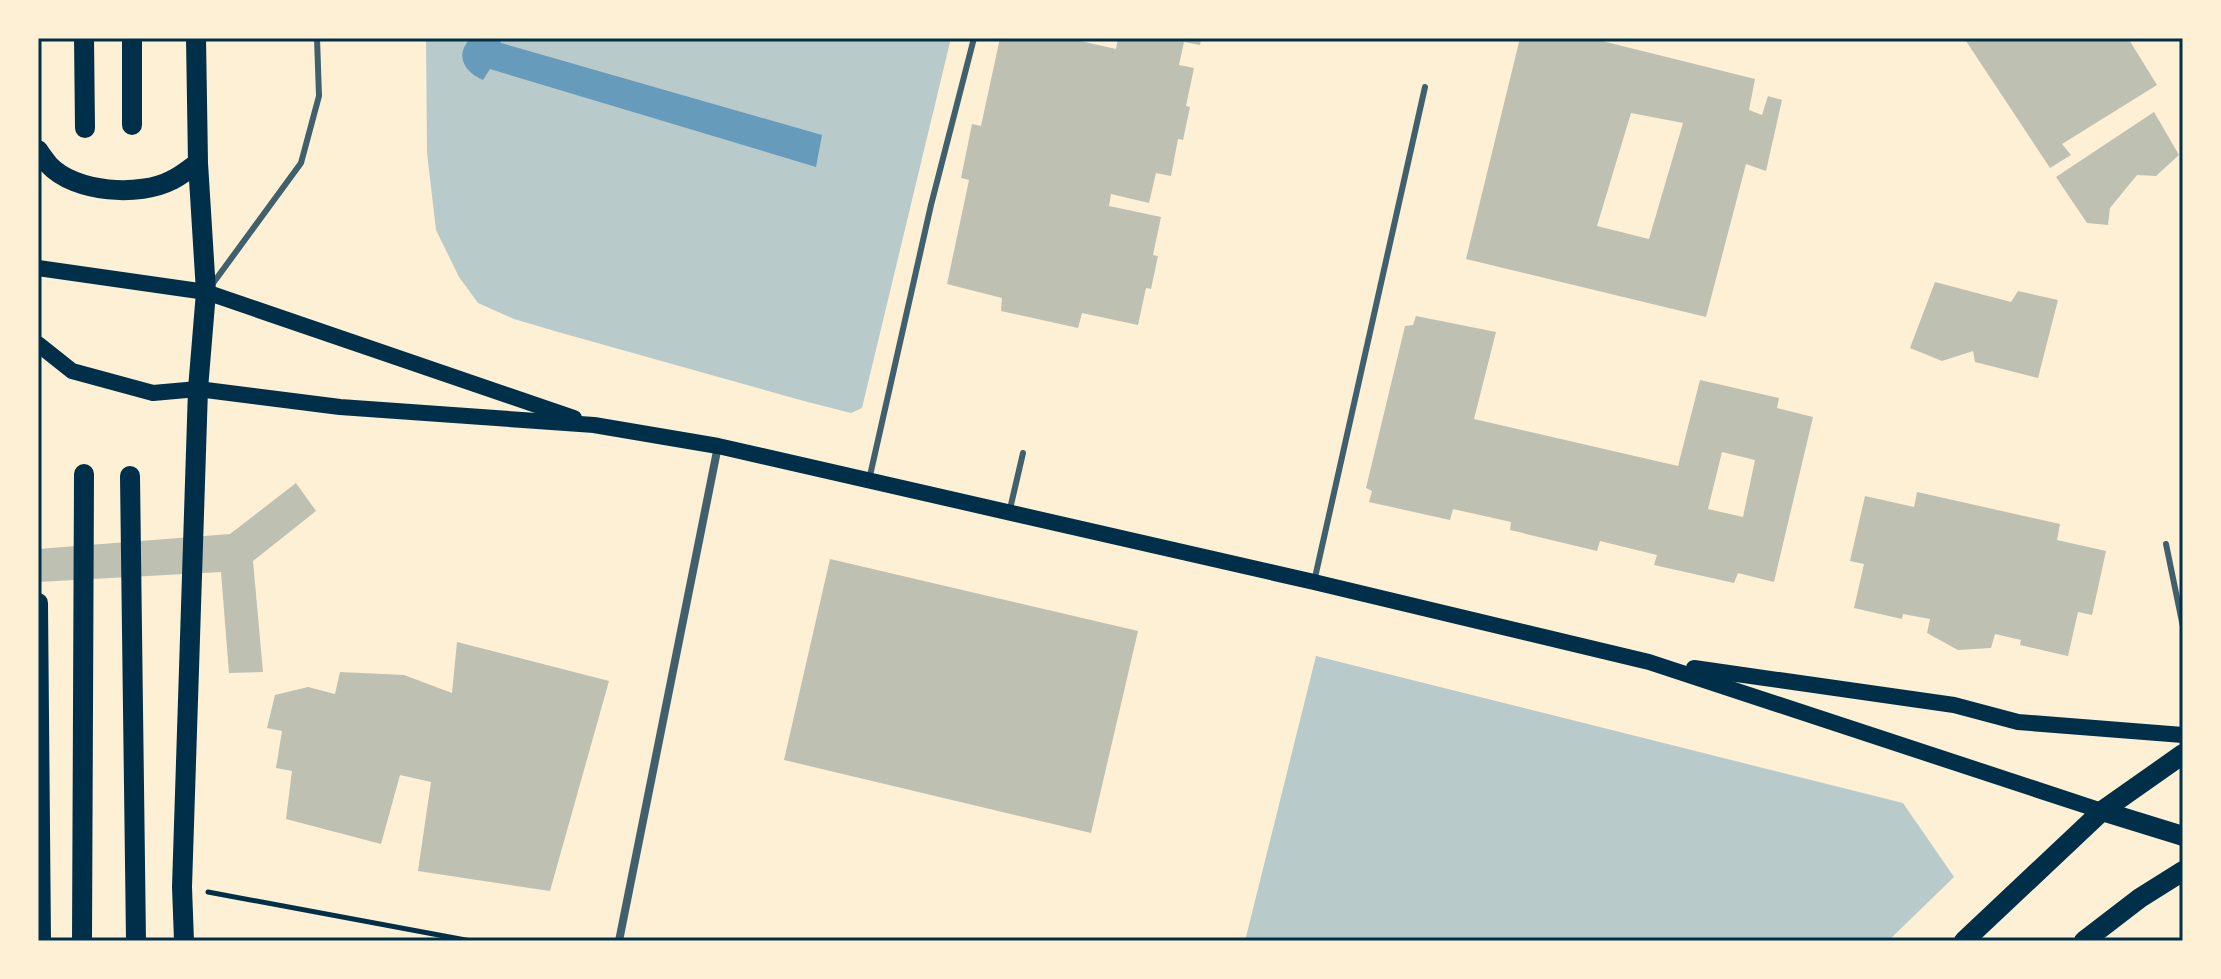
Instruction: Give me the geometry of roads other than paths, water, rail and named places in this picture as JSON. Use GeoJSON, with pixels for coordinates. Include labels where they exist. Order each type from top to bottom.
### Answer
{"type":"FeatureCollection","features":[{"type":"Feature","properties":{"kind":"main road"},"geometry":{"type":"LineString","coordinates":[[84,38],[85,128]]}},
{"type":"Feature","properties":{"kind":"main road"},"geometry":{"type":"LineString","coordinates":[[132,38],[132,125]]}},
{"type":"Feature","properties":{"kind":"main road"},"geometry":{"type":"LineString","coordinates":[[184,941],[182,887],[198,389],[206,292],[198,163],[196,38]]}},
{"type":"Feature","properties":{"kind":"main road"},"geometry":{"type":"LineString","coordinates":[[38,150],[50,166],[70,179],[107,190],[146,189],[172,181],[198,163]]}},
{"type":"Feature","properties":{"kind":"main road"},"geometry":{"type":"LineString","coordinates":[[38,268],[206,292],[594,425]]}},
{"type":"Feature","properties":{"kind":"main road"},"geometry":{"type":"LineString","coordinates":[[38,344],[72,371],[153,393],[198,389],[340,407],[594,425],[718,446],[1009,512],[1649,662],[2183,836]]}},
{"type":"Feature","properties":{"kind":"main road"},"geometry":{"type":"LineString","coordinates":[[82,941],[84,474]]}},
{"type":"Feature","properties":{"kind":"main road"},"geometry":{"type":"LineString","coordinates":[[130,476],[136,941]]}},
{"type":"Feature","properties":{"kind":"main road"},"geometry":{"type":"LineString","coordinates":[[38,603],[41,941]]}},
{"type":"Feature","properties":{"kind":"main road"},"geometry":{"type":"LineString","coordinates":[[1649,662],[1954,705],[2018,722],[2183,735]]}},
{"type":"Feature","properties":{"kind":"main road"},"geometry":{"type":"LineString","coordinates":[[1964,941],[2102,811],[2183,754]]}},
{"type":"Feature","properties":{"kind":"main road"},"geometry":{"type":"LineString","coordinates":[[2084,941],[2140,898],[2183,871]]}},
{"type":"Feature","properties":{"kind":"street"},"geometry":{"type":"LineString","coordinates":[[619,941],[718,446]]}},
{"type":"Feature","properties":{"kind":"lane"},"geometry":{"type":"LineString","coordinates":[[206,292],[301,163],[319,96],[317,38]]}},
{"type":"Feature","properties":{"kind":"lane"},"geometry":{"type":"LineString","coordinates":[[869,480],[931,205],[974,38]]}},
{"type":"Feature","properties":{"kind":"lane"},"geometry":{"type":"LineString","coordinates":[[1314,582],[1425,87]]}},
{"type":"Feature","properties":{"kind":"lane"},"geometry":{"type":"LineString","coordinates":[[1009,512],[1023,453]]}},
{"type":"Feature","properties":{"kind":"lane"},"geometry":{"type":"LineString","coordinates":[[2166,544],[2183,627]]}},
{"type":"Feature","properties":{"kind":"water"},"geometry":{"type":"Polygon","coordinates":[[[471,38],[499,38],[501,43],[822,135],[816,167],[490,69],[483,80],[466,68],[462,57],[471,38]]]}}]}
